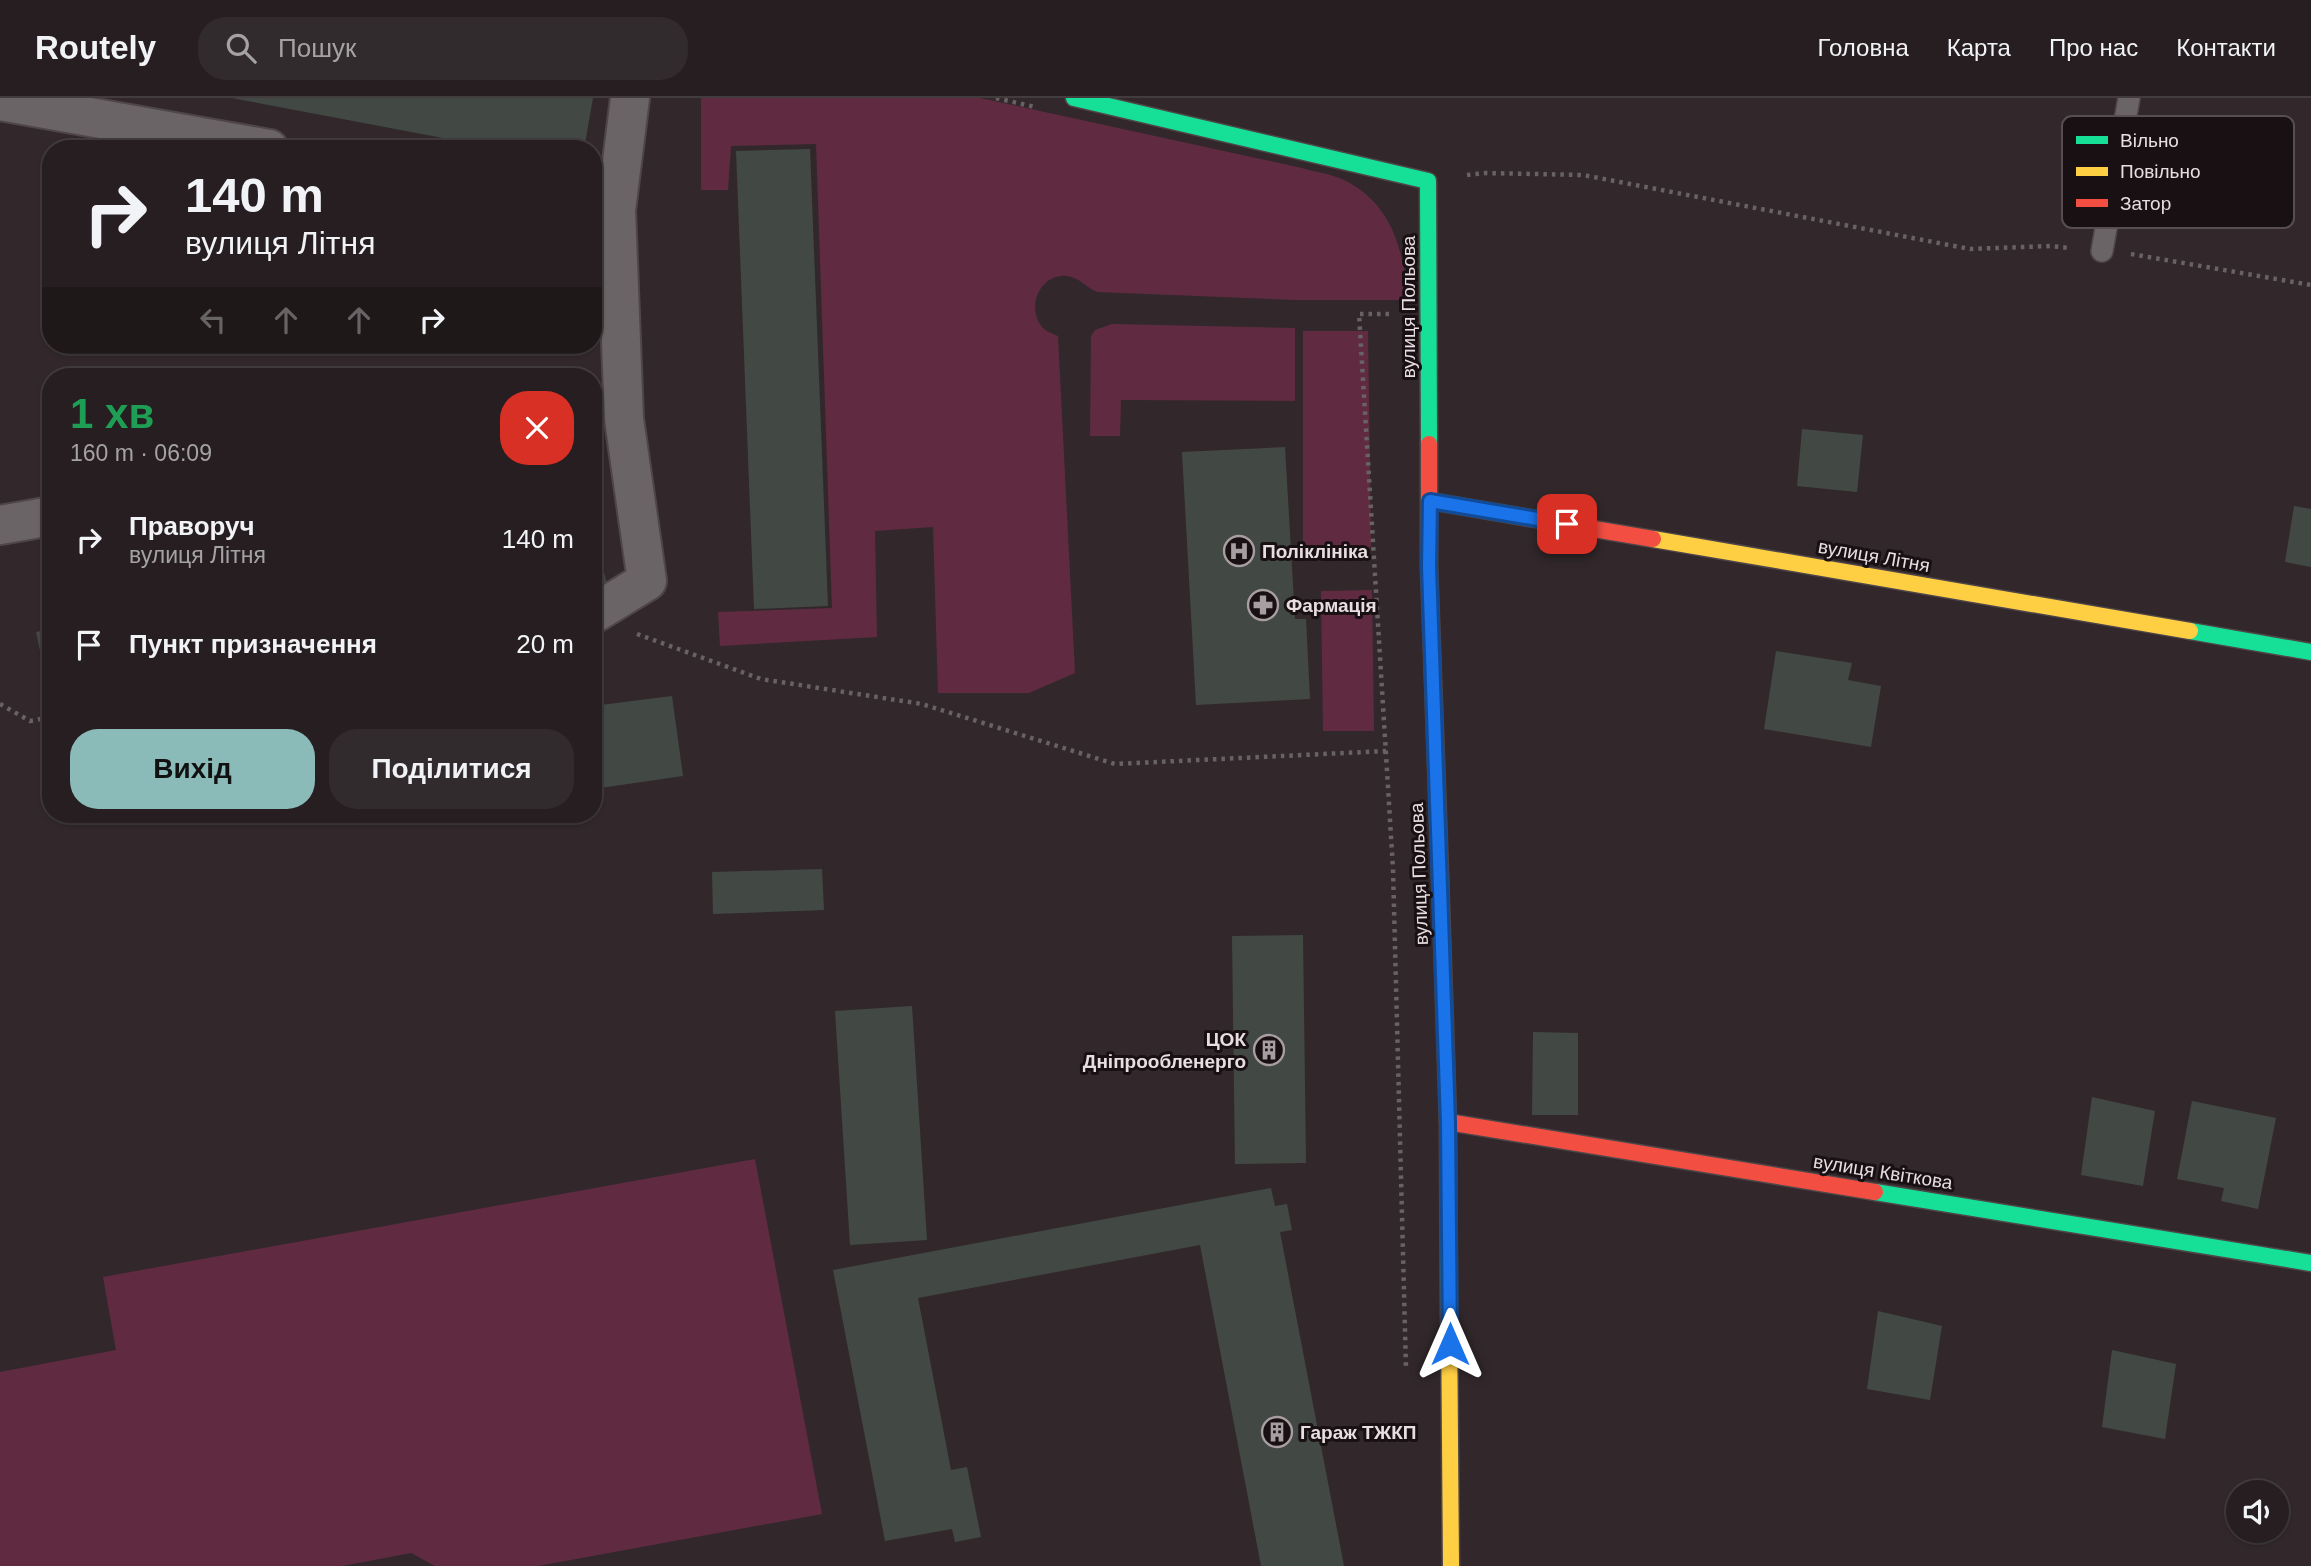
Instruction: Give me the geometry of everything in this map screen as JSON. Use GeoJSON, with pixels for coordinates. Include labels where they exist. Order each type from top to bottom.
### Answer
{"type":"FeatureCollection","features":[{"type":"Feature","properties":{"kind":"street"},"geometry":{"type":"LineString","coordinates":[[602,608],[647,581],[609,422],[605,208],[630,98]]}},
{"type":"Feature","properties":{"kind":"street"},"geometry":{"type":"LineString","coordinates":[[1074,98],[1428,181]]}},
{"type":"Feature","properties":{"kind":"street"},"geometry":{"type":"LineString","coordinates":[[0,101],[219,140]]}},
{"type":"Feature","properties":{"kind":"street","name":"вулиця Польова"},"geometry":{"type":"LineString","coordinates":[[1428,181],[1429,567],[1448,1122],[1451,1566]]}},
{"type":"Feature","properties":{"kind":"street","name":"вулиця Літня"},"geometry":{"type":"LineString","coordinates":[[1430,501],[2311,652]]}},
{"type":"Feature","properties":{"kind":"street"},"geometry":{"type":"LineString","coordinates":[[0,524],[42,517]]}},
{"type":"Feature","properties":{"kind":"street","name":"вулиця Квіткова"},"geometry":{"type":"LineString","coordinates":[[1448,1122],[2311,1263]]}},
{"type":"Feature","properties":{"kind":"lane"},"geometry":{"type":"LineString","coordinates":[[2126,116],[2129,98]]}},
{"type":"Feature","properties":{"kind":"lane"},"geometry":{"type":"LineString","coordinates":[[2102,251],[2106,228]]}},
{"type":"Feature","properties":{"kind":"path"},"geometry":{"type":"LineString","coordinates":[[996,98],[1036,107]]}},
{"type":"Feature","properties":{"kind":"path"},"geometry":{"type":"LineString","coordinates":[[1428,181],[1486,173],[1584,175],[1970,249],[2050,246],[2128,253],[2311,285]]}},
{"type":"Feature","properties":{"kind":"path"},"geometry":{"type":"LineString","coordinates":[[1397,314],[1359,314],[1394,869],[1406,1371]]}},
{"type":"Feature","properties":{"kind":"path"},"geometry":{"type":"LineString","coordinates":[[632,632],[761,679],[922,704],[1115,764],[1386,751]]}},
{"type":"Feature","properties":{"kind":"path"},"geometry":{"type":"LineString","coordinates":[[0,704],[30,721],[42,719]]}},
{"type":"Feature","properties":{"kind":"shaded area"},"geometry":{"type":"Polygon","coordinates":[[[701,98],[980,98],[1329,175],[1361,190],[1385,216],[1399,247],[1409,300],[1295,300],[1097,292],[1067,276],[1049,280],[1043,286],[1038,293],[1035,311],[1045,329],[1058,336],[1075,673],[1029,693],[938,693],[933,527],[875,531],[877,637],[720,646],[718,612],[832,608],[816,144],[731,146],[728,190],[701,190],[701,98]]]}},
{"type":"Feature","properties":{"kind":"shaded area"},"geometry":{"type":"Polygon","coordinates":[[[1112,324],[1295,328],[1295,401],[1121,400],[1120,436],[1090,436],[1091,336],[1095,330],[1112,324]]]}},
{"type":"Feature","properties":{"kind":"shaded area"},"geometry":{"type":"Polygon","coordinates":[[[1303,331],[1368,331],[1371,547],[1303,546],[1303,331]]]}},
{"type":"Feature","properties":{"kind":"shaded area"},"geometry":{"type":"Polygon","coordinates":[[[1372,590],[1374,731],[1323,731],[1321,591],[1372,590]]]}},
{"type":"Feature","properties":{"kind":"shaded area"},"geometry":{"type":"Polygon","coordinates":[[[755,1159],[822,1514],[538,1566],[435,1566],[411,1553],[342,1566],[0,1566],[0,1372],[116,1350],[103,1277],[755,1159]]]}},
{"type":"Feature","properties":{"kind":"building"},"geometry":{"type":"Polygon","coordinates":[[[232,98],[593,98],[586,140],[454,140],[232,98]]]}},
{"type":"Feature","properties":{"kind":"building"},"geometry":{"type":"Polygon","coordinates":[[[810,149],[828,606],[754,609],[736,151],[810,149]]]}},
{"type":"Feature","properties":{"kind":"building"},"geometry":{"type":"Polygon","coordinates":[[[1802,429],[1863,435],[1857,492],[1797,486],[1802,429]]]}},
{"type":"Feature","properties":{"kind":"building","name":"Поліклініка"},"geometry":{"type":"Polygon","coordinates":[[[1285,447],[1295,619],[1306,619],[1310,699],[1196,705],[1182,452],[1285,447]]]}},
{"type":"Feature","properties":{"kind":"building"},"geometry":{"type":"Polygon","coordinates":[[[2294,506],[2311,509],[2311,567],[2285,562],[2294,506]]]}},
{"type":"Feature","properties":{"kind":"building"},"geometry":{"type":"Polygon","coordinates":[[[602,562],[607,585],[602,586],[602,562]]]}},
{"type":"Feature","properties":{"kind":"building"},"geometry":{"type":"Polygon","coordinates":[[[42,631],[42,660],[36,632],[42,631]]]}},
{"type":"Feature","properties":{"kind":"building"},"geometry":{"type":"Polygon","coordinates":[[[1776,651],[1852,663],[1848,680],[1881,686],[1871,747],[1764,729],[1776,651]]]}},
{"type":"Feature","properties":{"kind":"building"},"geometry":{"type":"Polygon","coordinates":[[[672,696],[683,776],[602,788],[602,705],[672,696]]]}},
{"type":"Feature","properties":{"kind":"building"},"geometry":{"type":"Polygon","coordinates":[[[822,869],[824,910],[713,914],[712,872],[822,869]]]}},
{"type":"Feature","properties":{"kind":"building","name":"ЦОК Дніпрообленерго"},"geometry":{"type":"Polygon","coordinates":[[[1303,935],[1306,1163],[1235,1164],[1232,936],[1303,935]]]}},
{"type":"Feature","properties":{"kind":"building"},"geometry":{"type":"Polygon","coordinates":[[[912,1006],[927,1240],[850,1245],[835,1011],[912,1006]]]}},
{"type":"Feature","properties":{"kind":"building"},"geometry":{"type":"Polygon","coordinates":[[[1533,1032],[1578,1033],[1578,1115],[1532,1115],[1533,1032]]]}},
{"type":"Feature","properties":{"kind":"building"},"geometry":{"type":"Polygon","coordinates":[[[2092,1097],[2155,1111],[2143,1186],[2081,1175],[2092,1097]]]}},
{"type":"Feature","properties":{"kind":"building"},"geometry":{"type":"Polygon","coordinates":[[[2192,1101],[2276,1118],[2258,1209],[2221,1201],[2224,1188],[2177,1179],[2192,1101]]]}},
{"type":"Feature","properties":{"kind":"building","name":"Гараж ТЖКП"},"geometry":{"type":"Polygon","coordinates":[[[1271,1188],[1275,1206],[1287,1204],[1292,1230],[1280,1232],[1344,1566],[1261,1566],[1200,1245],[918,1298],[951,1470],[967,1467],[981,1537],[955,1542],[952,1529],[885,1541],[833,1270],[1271,1188]]]}},
{"type":"Feature","properties":{"kind":"building"},"geometry":{"type":"Polygon","coordinates":[[[1878,1311],[1942,1326],[1930,1400],[1867,1389],[1878,1311]]]}},
{"type":"Feature","properties":{"kind":"building"},"geometry":{"type":"Polygon","coordinates":[[[2112,1350],[2176,1364],[2165,1439],[2102,1427],[2112,1350]]]}},
{"type":"Feature","properties":{"kind":"traffic: fast"},"geometry":{"type":"LineString","coordinates":[[1074,98],[1428,181],[1429,444]]}},
{"type":"Feature","properties":{"kind":"traffic: fast"},"geometry":{"type":"LineString","coordinates":[[2190,631],[2311,652]]}},
{"type":"Feature","properties":{"kind":"traffic: fast"},"geometry":{"type":"LineString","coordinates":[[1440,875],[1448,1122],[1449,1314]]}},
{"type":"Feature","properties":{"kind":"traffic: fast"},"geometry":{"type":"LineString","coordinates":[[1875,1192],[2311,1263]]}},
{"type":"Feature","properties":{"kind":"traffic: slow"},"geometry":{"type":"LineString","coordinates":[[1653,539],[2190,631]]}},
{"type":"Feature","properties":{"kind":"traffic: slow"},"geometry":{"type":"LineString","coordinates":[[1449,1314],[1451,1566]]}},
{"type":"Feature","properties":{"kind":"traffic: jam"},"geometry":{"type":"LineString","coordinates":[[1429,444],[1429,567],[1440,875]]}},
{"type":"Feature","properties":{"kind":"traffic: jam"},"geometry":{"type":"LineString","coordinates":[[1430,501],[1653,539]]}},
{"type":"Feature","properties":{"kind":"traffic: jam"},"geometry":{"type":"LineString","coordinates":[[1448,1122],[1875,1192]]}},
{"type":"Feature","properties":{"kind":"place","name":"Поліклініка"},"geometry":{"type":"Point","coordinates":[1239,551]}},
{"type":"Feature","properties":{"kind":"place","name":"Фармація"},"geometry":{"type":"Point","coordinates":[1263,605]}},
{"type":"Feature","properties":{"kind":"place","name":"ЦОК Дніпрообленерго"},"geometry":{"type":"Point","coordinates":[1269,1050]}},
{"type":"Feature","properties":{"kind":"place","name":"Гараж ТЖКП"},"geometry":{"type":"Point","coordinates":[1277,1432]}},
{"type":"Feature","properties":{"kind":"route"},"geometry":{"type":"LineString","coordinates":[[1450,1344],[1448,1122],[1429,567],[1430,501],[1567,524]]}}]}
